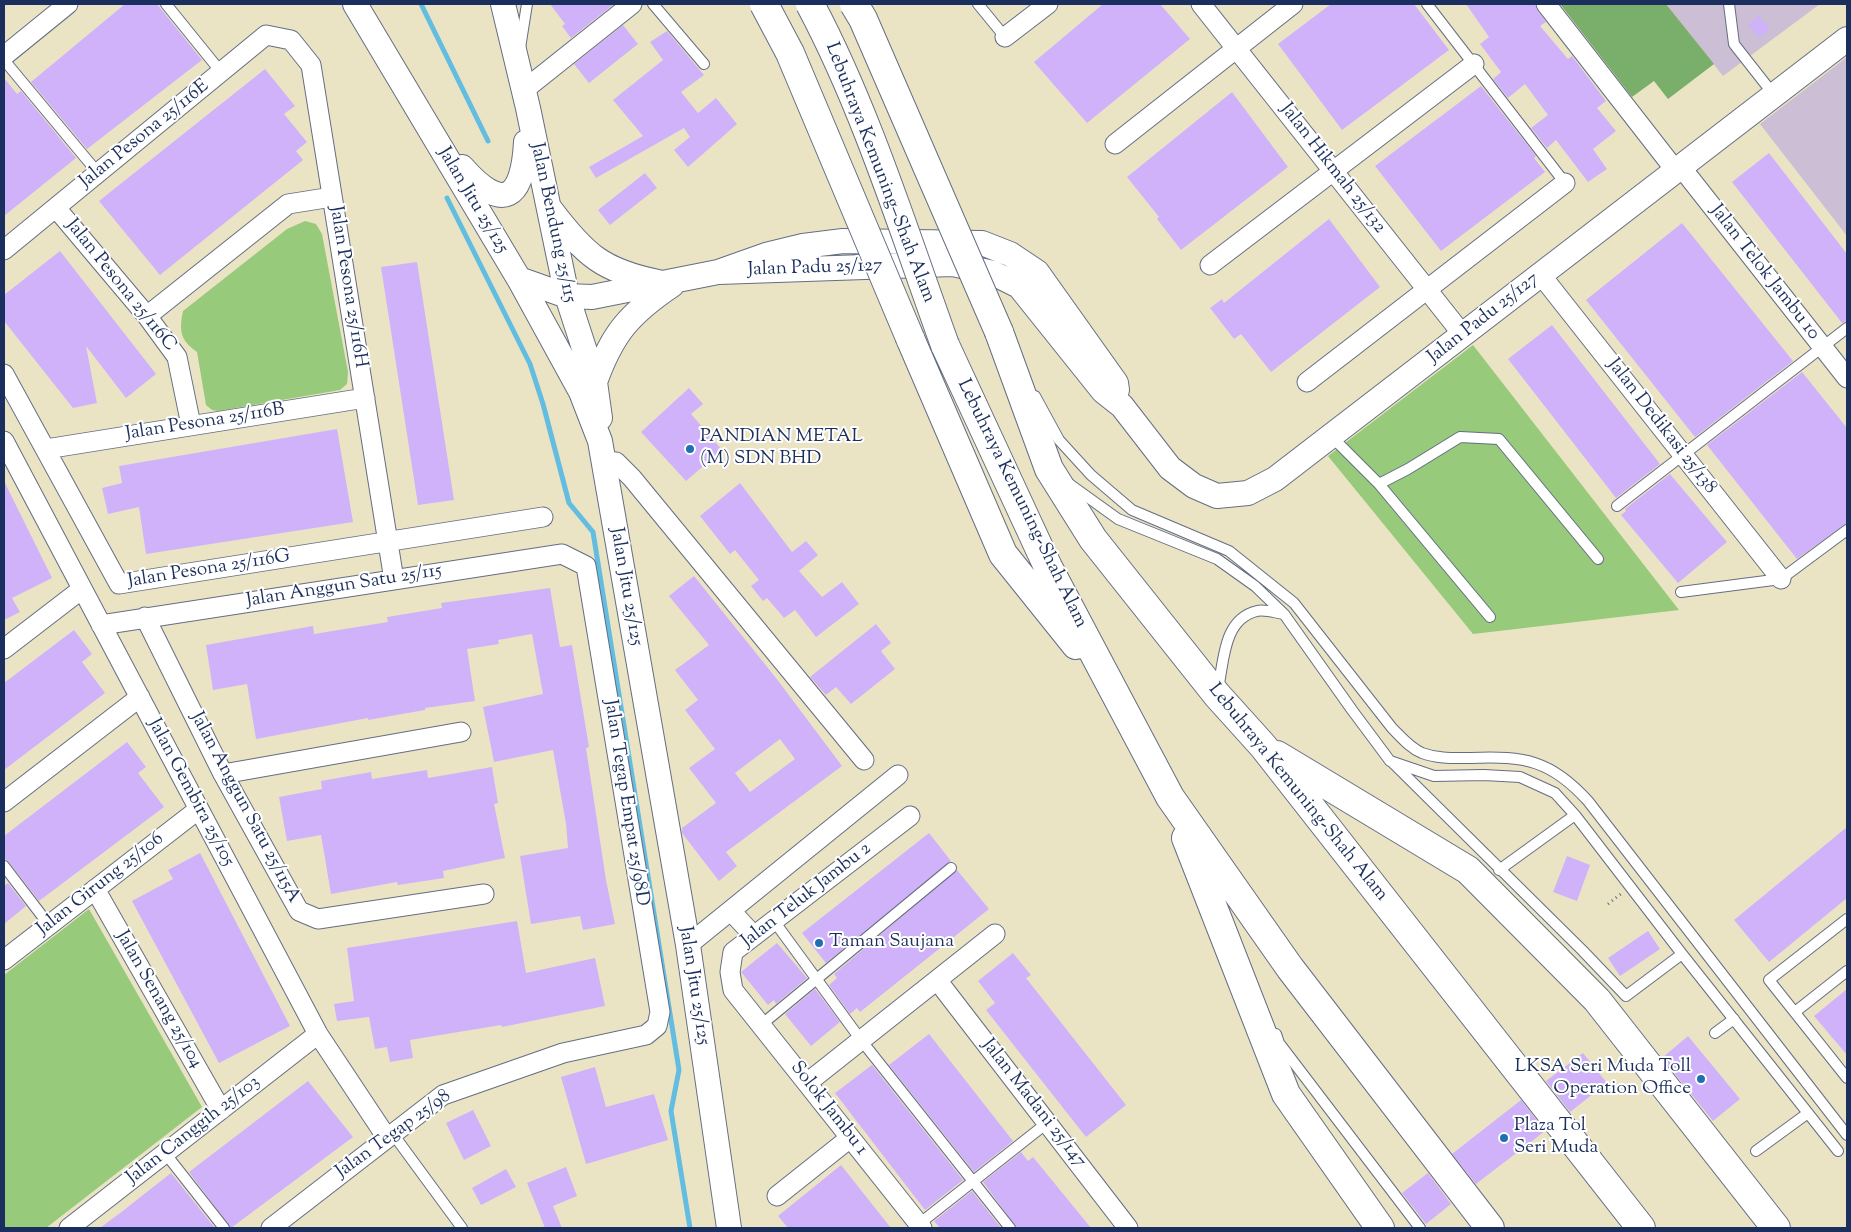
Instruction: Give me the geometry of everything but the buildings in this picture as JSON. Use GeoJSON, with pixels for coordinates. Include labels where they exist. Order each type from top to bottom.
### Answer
{"type":"FeatureCollection","features":[{"type":"Feature","properties":{"kind":"highway"},"geometry":{"type":"LineString","coordinates":[[764,4],[790,53],[1003,554],[1117,697]]}},
{"type":"Feature","properties":{"kind":"highway","name":"Lebuhraya Kemuning–Shah Alam"},"geometry":{"type":"LineString","coordinates":[[810,4],[838,64],[874,150],[945,345]]}},
{"type":"Feature","properties":{"kind":"highway"},"geometry":{"type":"LineString","coordinates":[[858,9],[1000,332]]}},
{"type":"Feature","properties":{"kind":"highway","name":"Lebuhraya Kemuning-Shah Alam"},"geometry":{"type":"LineString","coordinates":[[1000,332],[1049,470],[1092,539],[1217,695],[1263,746],[1641,1228]]}},
{"type":"Feature","properties":{"kind":"highway","name":"Lebuhraya Kemuning-Shah Alam"},"geometry":{"type":"LineString","coordinates":[[945,345],[1048,567],[1170,797],[1290,968],[1490,1228]]}},
{"type":"Feature","properties":{"kind":"highway"},"geometry":{"type":"LineString","coordinates":[[1263,746],[1468,870],[1597,1000],[1776,1228]]}},
{"type":"Feature","properties":{"kind":"highway"},"geometry":{"type":"LineString","coordinates":[[1170,797],[1286,1094],[1380,1228]]}},
{"type":"Feature","properties":{"kind":"street"},"geometry":{"type":"LineString","coordinates":[[4,58],[68,4]]}},
{"type":"Feature","properties":{"kind":"street","name":"Jalan Jitu 25/125"},"geometry":{"type":"LineString","coordinates":[[355,4],[519,279],[578,386],[602,451],[688,945],[729,1228]]}},
{"type":"Feature","properties":{"kind":"street","name":"Jalan Bendung 25/115"},"geometry":{"type":"LineString","coordinates":[[503,4],[526,99],[567,296],[595,382],[602,451]]}},
{"type":"Feature","properties":{"kind":"street"},"geometry":{"type":"LineString","coordinates":[[428,128],[476,183],[495,194],[506,194],[520,183],[524,170],[526,99],[632,4]]}},
{"type":"Feature","properties":{"kind":"street"},"geometry":{"type":"LineString","coordinates":[[1005,37],[1048,4]]}},
{"type":"Feature","properties":{"kind":"street","name":"Jalan Hikmah 25/132"},"geometry":{"type":"LineString","coordinates":[[1201,4],[1462,335]]}},
{"type":"Feature","properties":{"kind":"street"},"geometry":{"type":"LineString","coordinates":[[1115,144],[1293,4]]}},
{"type":"Feature","properties":{"kind":"street","name":"Jalan Telok Jambu 10"},"geometry":{"type":"LineString","coordinates":[[1546,4],[1847,378]]}},
{"type":"Feature","properties":{"kind":"street","name":"Jalan Pesona 25/116E"},"geometry":{"type":"LineString","coordinates":[[4,250],[266,35],[291,40]]}},
{"type":"Feature","properties":{"kind":"street","name":"Jalan Padu 25/127"},"geometry":{"type":"LineString","coordinates":[[519,279],[545,290],[567,296],[592,297],[718,272],[766,255],[803,246],[843,241],[982,242],[1010,254],[1037,272],[1116,383],[1122,406],[1170,468],[1194,486],[1218,496],[1248,493],[1268,482],[1331,436],[1847,39]]}},
{"type":"Feature","properties":{"kind":"street","name":"Jalan Pesona 25/116H"},"geometry":{"type":"LineString","coordinates":[[291,40],[311,65],[394,580]]}},
{"type":"Feature","properties":{"kind":"street"},"geometry":{"type":"LineString","coordinates":[[1210,266],[1474,64]]}},
{"type":"Feature","properties":{"kind":"street"},"geometry":{"type":"LineString","coordinates":[[1307,382],[1565,183]]}},
{"type":"Feature","properties":{"kind":"street"},"geometry":{"type":"LineString","coordinates":[[147,316],[288,204],[332,197]]}},
{"type":"Feature","properties":{"kind":"street"},"geometry":{"type":"LineString","coordinates":[[548,205],[570,235],[600,263],[638,278],[672,281]]}},
{"type":"Feature","properties":{"kind":"street","name":"Jalan Pesona 25/116C"},"geometry":{"type":"LineString","coordinates":[[56,208],[147,316],[177,357],[191,425]]}},
{"type":"Feature","properties":{"kind":"street","name":"Jalan Dedikasi 25/138"},"geometry":{"type":"LineString","coordinates":[[1541,275],[1781,579]]}},
{"type":"Feature","properties":{"kind":"street"},"geometry":{"type":"LineString","coordinates":[[595,382],[604,357],[616,334],[672,281]]}},
{"type":"Feature","properties":{"kind":"street","name":"Jalan Pesona 25/116G"},"geometry":{"type":"LineString","coordinates":[[4,374],[119,584],[388,542]]}},
{"type":"Feature","properties":{"kind":"street","name":"Jalan Pesona 25/116B"},"geometry":{"type":"LineString","coordinates":[[46,449],[365,398]]}},
{"type":"Feature","properties":{"kind":"street","name":"Jalan Gembira 25/105"},"geometry":{"type":"LineString","coordinates":[[4,441],[318,1034],[390,1136]]}},
{"type":"Feature","properties":{"kind":"street"},"geometry":{"type":"LineString","coordinates":[[602,451],[632,478],[864,760]]}},
{"type":"Feature","properties":{"kind":"street"},"geometry":{"type":"LineString","coordinates":[[388,542],[543,517]]}},
{"type":"Feature","properties":{"kind":"street","name":"Jalan Anggun Satu 25/115"},"geometry":{"type":"LineString","coordinates":[[100,625],[562,554],[586,566]]}},
{"type":"Feature","properties":{"kind":"street","name":"Jalan Tegap Empat 25/98D"},"geometry":{"type":"LineString","coordinates":[[586,566],[660,1012],[658,1026],[646,1035]]}},
{"type":"Feature","properties":{"kind":"street"},"geometry":{"type":"LineString","coordinates":[[4,649],[82,589]]}},
{"type":"Feature","properties":{"kind":"street","name":"Jalan Anggun Satu 25/115A"},"geometry":{"type":"LineString","coordinates":[[145,617],[223,774],[299,911],[318,919],[484,894]]}},
{"type":"Feature","properties":{"kind":"street"},"geometry":{"type":"LineString","coordinates":[[4,802],[140,698]]}},
{"type":"Feature","properties":{"kind":"street"},"geometry":{"type":"LineString","coordinates":[[223,774],[461,732]]}},
{"type":"Feature","properties":{"kind":"street"},"geometry":{"type":"LineString","coordinates":[[688,945],[898,775]]}},
{"type":"Feature","properties":{"kind":"street","name":"Jalan Girung 25/106"},"geometry":{"type":"LineString","coordinates":[[4,960],[199,809]]}},
{"type":"Feature","properties":{"kind":"street","name":"Jalan Teluk Jambu 2"},"geometry":{"type":"LineString","coordinates":[[733,990],[730,972],[734,952],[910,816]]}},
{"type":"Feature","properties":{"kind":"street","name":"Jalan Senang 25/104"},"geometry":{"type":"LineString","coordinates":[[95,889],[221,1110]]}},
{"type":"Feature","properties":{"kind":"street"},"geometry":{"type":"LineString","coordinates":[[731,911],[754,936]]}},
{"type":"Feature","properties":{"kind":"street"},"geometry":{"type":"LineString","coordinates":[[807,1083],[995,934]]}},
{"type":"Feature","properties":{"kind":"street","name":"Jalan Madani 25/147"},"geometry":{"type":"LineString","coordinates":[[937,980],[1128,1228]]}},
{"type":"Feature","properties":{"kind":"street","name":"Solok Jambu 1"},"geometry":{"type":"LineString","coordinates":[[733,990],[921,1226]]}},
{"type":"Feature","properties":{"kind":"street","name":"Jalan Canggih 25/103"},"geometry":{"type":"LineString","coordinates":[[69,1228],[318,1034]]}},
{"type":"Feature","properties":{"kind":"street","name":"Jalan Tegap 25/98"},"geometry":{"type":"LineString","coordinates":[[271,1228],[443,1095],[563,1053],[646,1035]]}},
{"type":"Feature","properties":{"kind":"street"},"geometry":{"type":"LineString","coordinates":[[777,1196],[850,1138]]}},
{"type":"Feature","properties":{"kind":"lane"},"geometry":{"type":"LineString","coordinates":[[166,4],[221,72]]}},
{"type":"Feature","properties":{"kind":"lane"},"geometry":{"type":"LineString","coordinates":[[518,64],[527,4]]}},
{"type":"Feature","properties":{"kind":"lane"},"geometry":{"type":"LineString","coordinates":[[653,4],[704,64]]}},
{"type":"Feature","properties":{"kind":"lane"},"geometry":{"type":"LineString","coordinates":[[978,4],[1005,37]]}},
{"type":"Feature","properties":{"kind":"lane"},"geometry":{"type":"LineString","coordinates":[[1427,4],[1565,183]]}},
{"type":"Feature","properties":{"kind":"lane"},"geometry":{"type":"LineString","coordinates":[[1728,4],[1734,44],[1774,95]]}},
{"type":"Feature","properties":{"kind":"lane"},"geometry":{"type":"LineString","coordinates":[[4,58],[98,173]]}},
{"type":"Feature","properties":{"kind":"lane"},"geometry":{"type":"LineString","coordinates":[[1617,506],[1847,328]]}},
{"type":"Feature","properties":{"kind":"lane"},"geometry":{"type":"LineString","coordinates":[[1000,332],[1059,440],[1091,475],[1132,510],[1229,551],[1294,603],[1392,728],[1406,743],[1420,752],[1434,757],[1520,758],[1553,770],[1571,782],[1847,1135]]}},
{"type":"Feature","properties":{"kind":"lane"},"geometry":{"type":"LineString","coordinates":[[1331,436],[1379,484],[1490,617]]}},
{"type":"Feature","properties":{"kind":"lane"},"geometry":{"type":"LineString","coordinates":[[1379,484],[1408,469],[1460,437],[1499,438],[1598,559]]}},
{"type":"Feature","properties":{"kind":"lane"},"geometry":{"type":"LineString","coordinates":[[1049,470],[1118,519],[1217,559],[1255,586],[1284,614],[1390,760],[1626,996],[1682,954]]}},
{"type":"Feature","properties":{"kind":"lane"},"geometry":{"type":"LineString","coordinates":[[1681,592],[1781,579],[1847,530]]}},
{"type":"Feature","properties":{"kind":"lane"},"geometry":{"type":"LineString","coordinates":[[1217,695],[1229,634],[1241,617],[1259,611],[1284,614]]}},
{"type":"Feature","properties":{"kind":"lane"},"geometry":{"type":"LineString","coordinates":[[1390,760],[1434,776],[1484,775],[1520,777],[1555,793],[1575,814],[1682,954],[1838,1151]]}},
{"type":"Feature","properties":{"kind":"lane"},"geometry":{"type":"LineString","coordinates":[[1499,870],[1575,814]]}},
{"type":"Feature","properties":{"kind":"lane"},"geometry":{"type":"LineString","coordinates":[[1205,846],[1217,881]]}},
{"type":"Feature","properties":{"kind":"lane"},"geometry":{"type":"LineString","coordinates":[[4,866],[49,925]]}},
{"type":"Feature","properties":{"kind":"lane"},"geometry":{"type":"LineString","coordinates":[[761,1025],[951,868]]}},
{"type":"Feature","properties":{"kind":"lane"},"geometry":{"type":"LineString","coordinates":[[1625,880],[1640,869]]}},
{"type":"Feature","properties":{"kind":"lane"},"geometry":{"type":"LineString","coordinates":[[1847,919],[1770,980],[1847,1078]]}},
{"type":"Feature","properties":{"kind":"lane"},"geometry":{"type":"LineString","coordinates":[[774,921],[818,978],[861,1040],[1010,1228]]}},
{"type":"Feature","properties":{"kind":"lane"},"geometry":{"type":"LineString","coordinates":[[1795,1012],[1847,971]]}},
{"type":"Feature","properties":{"kind":"lane"},"geometry":{"type":"LineString","coordinates":[[1715,1033],[1734,1019]]}},
{"type":"Feature","properties":{"kind":"lane"},"geometry":{"type":"LineString","coordinates":[[1272,1025],[1279,1043],[1420,1228]]}},
{"type":"Feature","properties":{"kind":"lane"},"geometry":{"type":"LineString","coordinates":[[1756,1150],[1808,1113]]}},
{"type":"Feature","properties":{"kind":"lane"},"geometry":{"type":"LineString","coordinates":[[921,1226],[973,1181],[1047,1123]]}},
{"type":"Feature","properties":{"kind":"lane"},"geometry":{"type":"LineString","coordinates":[[390,1136],[462,1228]]}},
{"type":"Feature","properties":{"kind":"lane"},"geometry":{"type":"LineString","coordinates":[[165,1153],[224,1228]]}},
{"type":"Feature","properties":{"kind":"shaded area"},"geometry":{"type":"Polygon","coordinates":[[[1666,4],[1820,4],[1723,76],[1666,4]]]}},
{"type":"Feature","properties":{"kind":"shaded area"},"geometry":{"type":"Polygon","coordinates":[[[1847,57],[1847,236],[1760,124],[1847,57]]]}},
{"type":"Feature","properties":{"kind":"green space"},"geometry":{"type":"Polygon","coordinates":[[[1560,4],[1666,4],[1714,64],[1668,99],[1654,81],[1632,97],[1560,4]]]}},
{"type":"Feature","properties":{"kind":"green space"},"geometry":{"type":"Polygon","coordinates":[[[305,221],[316,224],[322,234],[348,372],[347,384],[340,390],[218,411],[212,410],[206,405],[197,352],[191,348],[182,334],[183,311],[287,229],[305,221]]]}},
{"type":"Feature","properties":{"kind":"green space"},"geometry":{"type":"Polygon","coordinates":[[[1473,345],[1679,610],[1473,634],[1328,456],[1473,345]]]}},
{"type":"Feature","properties":{"kind":"green space"},"geometry":{"type":"Polygon","coordinates":[[[89,909],[202,1107],[46,1228],[4,1228],[4,975],[89,909]]]}},
{"type":"Feature","properties":{"kind":"waterway"},"geometry":{"type":"LineString","coordinates":[[421,4],[488,141]]}},
{"type":"Feature","properties":{"kind":"waterway"},"geometry":{"type":"LineString","coordinates":[[447,198],[530,364],[543,404],[569,503],[593,532],[679,1070],[671,1111],[690,1228]]}},
{"type":"Feature","properties":{"kind":"place","name":"PANDIAN METAL (M) SDN BHD"},"geometry":{"type":"Point","coordinates":[690,449]}},
{"type":"Feature","properties":{"kind":"place","name":"Taman Saujana"},"geometry":{"type":"Point","coordinates":[819,943]}},
{"type":"Feature","properties":{"kind":"place","name":"LKSA Seri Muda Toll Operation Office"},"geometry":{"type":"Point","coordinates":[1701,1079]}},
{"type":"Feature","properties":{"kind":"place","name":"Plaza Tol Seri Muda"},"geometry":{"type":"Point","coordinates":[1504,1138]}}]}
